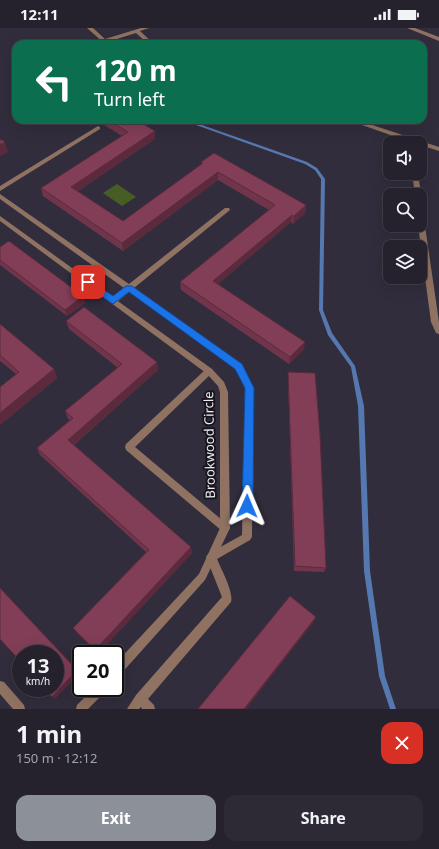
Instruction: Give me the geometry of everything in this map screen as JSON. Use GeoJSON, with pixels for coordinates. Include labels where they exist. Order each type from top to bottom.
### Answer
{"type":"FeatureCollection","features":[{"type":"Feature","properties":{"kind":"street"},"geometry":{"type":"LineString","coordinates":[[90,28],[103,40]]}},
{"type":"Feature","properties":{"kind":"street"},"geometry":{"type":"LineString","coordinates":[[107,40],[146,28]]}},
{"type":"Feature","properties":{"kind":"street"},"geometry":{"type":"LineString","coordinates":[[410,28],[439,39]]}},
{"type":"Feature","properties":{"kind":"street"},"geometry":{"type":"LineString","coordinates":[[137,31],[147,40]]}},
{"type":"Feature","properties":{"kind":"street"},"geometry":{"type":"LineString","coordinates":[[362,124],[394,136]]}},
{"type":"Feature","properties":{"kind":"street"},"geometry":{"type":"LineString","coordinates":[[0,189],[98,128]]}},
{"type":"Feature","properties":{"kind":"street"},"geometry":{"type":"LineString","coordinates":[[427,145],[439,149]]}},
{"type":"Feature","properties":{"kind":"street"},"geometry":{"type":"LineString","coordinates":[[0,196],[239,366],[249,388],[247,537],[211,557],[227,598],[132,709]]}},
{"type":"Feature","properties":{"kind":"street"},"geometry":{"type":"LineString","coordinates":[[113,301],[227,210]]}},
{"type":"Feature","properties":{"kind":"street","name":"Brookwood Circle"},"geometry":{"type":"LineString","coordinates":[[0,218],[209,371],[221,384],[224,392],[225,528],[202,577],[124,662]]}},
{"type":"Feature","properties":{"kind":"street"},"geometry":{"type":"LineString","coordinates":[[423,232],[435,322],[439,331]]}},
{"type":"Feature","properties":{"kind":"street"},"geometry":{"type":"LineString","coordinates":[[209,371],[129,447],[225,528]]}},
{"type":"Feature","properties":{"kind":"street"},"geometry":{"type":"LineString","coordinates":[[0,686],[20,709]]}},
{"type":"Feature","properties":{"kind":"street"},"geometry":{"type":"LineString","coordinates":[[82,709],[93,697]]}},
{"type":"Feature","properties":{"kind":"street"},"geometry":{"type":"LineString","coordinates":[[140,699],[150,709]]}},
{"type":"Feature","properties":{"kind":"green space"},"geometry":{"type":"Polygon","coordinates":[[[117,184],[136,197],[122,206],[103,193],[117,184]]]}},
{"type":"Feature","properties":{"kind":"building"},"geometry":{"type":"Polygon","coordinates":[[[115,124],[143,124],[155,131],[71,187],[123,221],[203,163],[201,162],[214,153],[306,205],[213,281],[305,342],[290,357],[180,282],[275,205],[218,172],[122,243],[41,188],[128,132],[115,124]]]}},
{"type":"Feature","properties":{"kind":"building"},"geometry":{"type":"Polygon","coordinates":[[[0,139],[5,142],[0,145],[0,139]]]}},
{"type":"Feature","properties":{"kind":"building"},"geometry":{"type":"Polygon","coordinates":[[[9,241],[83,296],[65,310],[0,260],[0,247],[9,241]]]}},
{"type":"Feature","properties":{"kind":"building"},"geometry":{"type":"Polygon","coordinates":[[[84,307],[157,362],[68,440],[191,547],[100,645],[90,645],[73,628],[149,550],[37,448],[73,418],[65,411],[122,364],[66,321],[84,307]]]}},
{"type":"Feature","properties":{"kind":"building"},"geometry":{"type":"Polygon","coordinates":[[[0,324],[54,369],[0,413],[0,387],[19,372],[0,355],[0,324]]]}},
{"type":"Feature","properties":{"kind":"building"},"geometry":{"type":"Polygon","coordinates":[[[288,372],[315,373],[320,435],[326,568],[295,566],[288,372]]]}},
{"type":"Feature","properties":{"kind":"building"},"geometry":{"type":"Polygon","coordinates":[[[0,588],[54,645],[12,645],[12,652],[0,639],[0,588]]]}},
{"type":"Feature","properties":{"kind":"building"},"geometry":{"type":"Polygon","coordinates":[[[290,596],[316,617],[244,709],[198,709],[290,596]]]}},
{"type":"Feature","properties":{"kind":"building"},"geometry":{"type":"Polygon","coordinates":[[[64,656],[72,665],[72,675],[64,684],[64,656]]]}},
{"type":"Feature","properties":{"kind":"waterway"},"geometry":{"type":"LineString","coordinates":[[195,124],[306,163],[316,169],[323,179],[321,310],[330,334],[353,366],[361,406],[367,571],[382,676],[393,709]]}},
{"type":"Feature","properties":{"kind":"route"},"geometry":{"type":"LineString","coordinates":[[88,282],[113,301],[129,288],[239,366],[246,379],[250,397],[247,506]]}}]}
